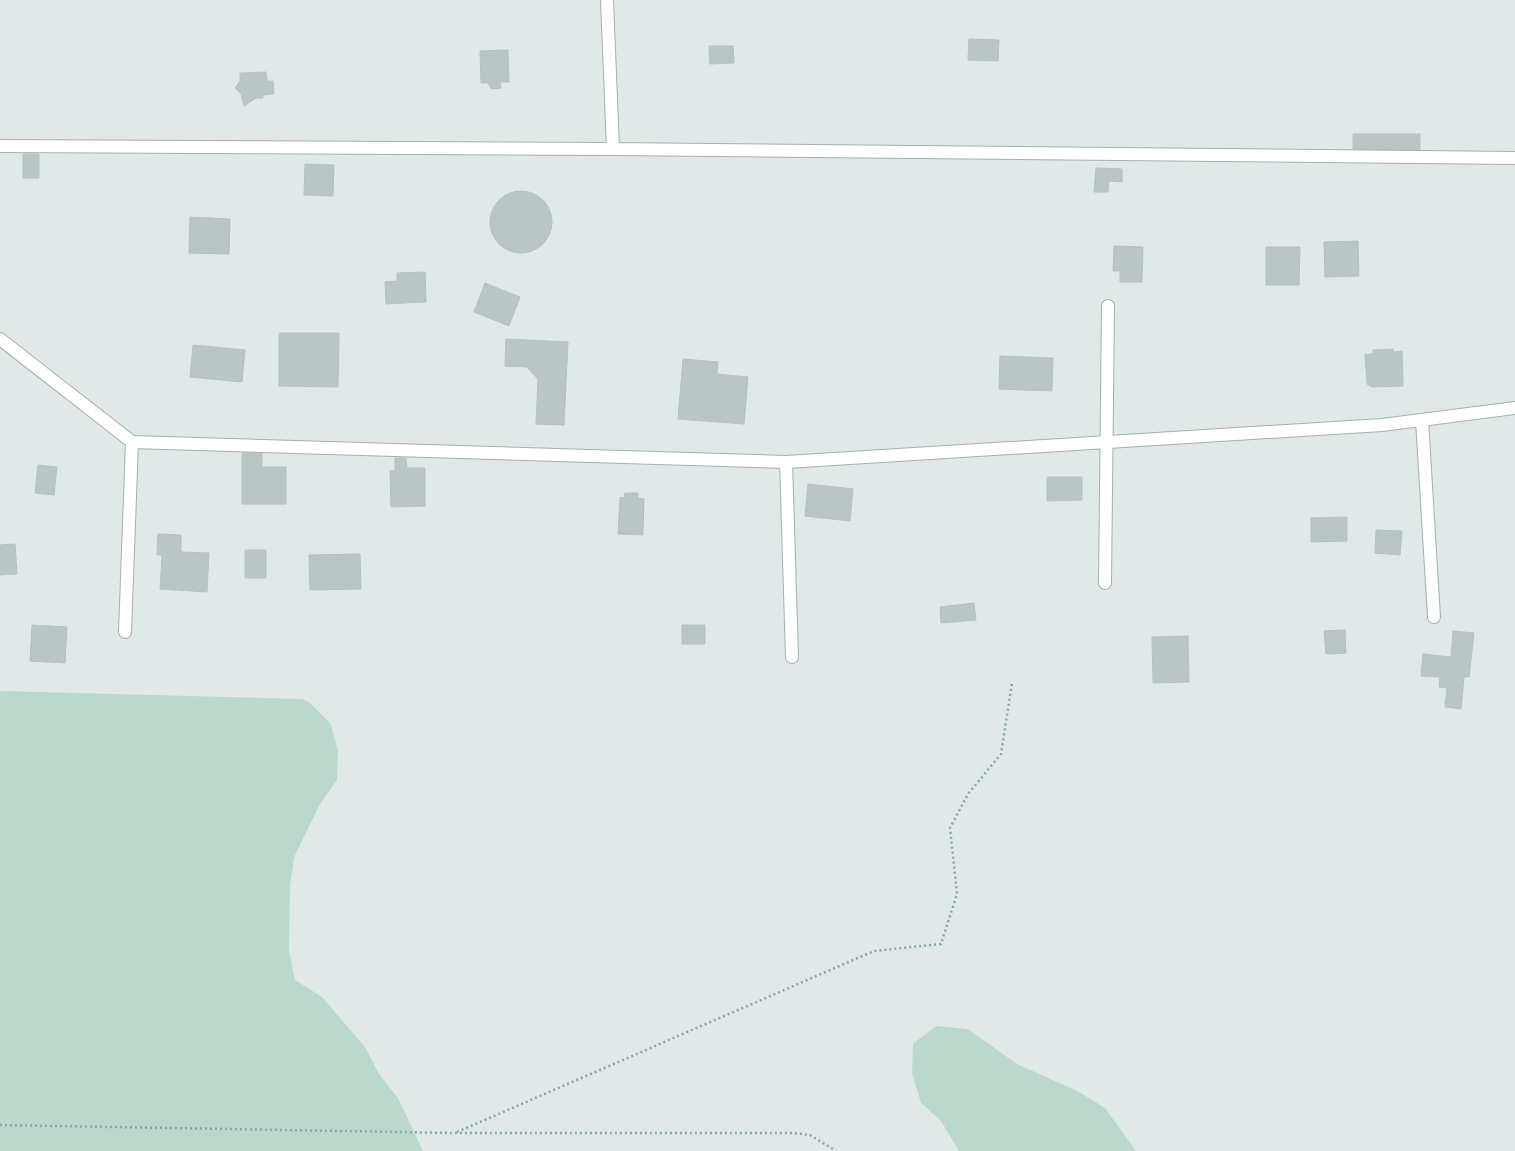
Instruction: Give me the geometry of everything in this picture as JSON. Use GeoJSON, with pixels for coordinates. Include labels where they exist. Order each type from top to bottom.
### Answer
{"type":"FeatureCollection","features":[{"type":"Feature","properties":{"kind":"street"},"geometry":{"type":"LineString","coordinates":[[607,0],[613,149]]}},
{"type":"Feature","properties":{"kind":"street"},"geometry":{"type":"LineString","coordinates":[[0,146],[613,149],[1515,158]]}},
{"type":"Feature","properties":{"kind":"street"},"geometry":{"type":"LineString","coordinates":[[1105,583],[1108,306]]}},
{"type":"Feature","properties":{"kind":"street"},"geometry":{"type":"LineString","coordinates":[[0,339],[132,442],[786,462],[1382,425],[1515,408]]}},
{"type":"Feature","properties":{"kind":"street"},"geometry":{"type":"LineString","coordinates":[[1422,420],[1434,618]]}},
{"type":"Feature","properties":{"kind":"street"},"geometry":{"type":"LineString","coordinates":[[125,632],[132,442]]}},
{"type":"Feature","properties":{"kind":"street"},"geometry":{"type":"LineString","coordinates":[[786,462],[792,657]]}},
{"type":"Feature","properties":{"kind":"path"},"geometry":{"type":"LineString","coordinates":[[455,1133],[874,951],[941,944],[957,894],[950,828],[968,794],[1001,754],[1012,683]]}},
{"type":"Feature","properties":{"kind":"path"},"geometry":{"type":"LineString","coordinates":[[0,1125],[455,1133],[793,1133],[810,1135],[836,1151]]}},
{"type":"Feature","properties":{"kind":"green space"},"geometry":{"type":"Polygon","coordinates":[[[0,691],[302,699],[309,702],[330,723],[338,750],[337,780],[320,804],[294,857],[290,886],[289,951],[295,980],[322,997],[365,1047],[379,1074],[398,1098],[423,1151],[0,1151],[0,691]]]}},
{"type":"Feature","properties":{"kind":"green space"},"geometry":{"type":"Polygon","coordinates":[[[936,1026],[968,1029],[1017,1064],[1079,1092],[1105,1108],[1136,1151],[959,1151],[941,1121],[921,1103],[912,1073],[913,1044],[936,1026]]]}},
{"type":"Feature","properties":{"kind":"building"},"geometry":{"type":"Polygon","coordinates":[[[969,39],[999,40],[998,61],[968,60],[969,39]]]}},
{"type":"Feature","properties":{"kind":"building"},"geometry":{"type":"Polygon","coordinates":[[[709,46],[733,46],[734,63],[710,64],[709,46]]]}},
{"type":"Feature","properties":{"kind":"building"},"geometry":{"type":"Polygon","coordinates":[[[508,50],[509,82],[500,82],[501,88],[491,89],[488,83],[481,83],[480,51],[508,50]]]}},
{"type":"Feature","properties":{"kind":"building"},"geometry":{"type":"Polygon","coordinates":[[[266,72],[267,81],[273,81],[274,94],[263,95],[263,98],[256,98],[244,106],[241,94],[235,88],[240,81],[240,73],[266,72]]]}},
{"type":"Feature","properties":{"kind":"building"},"geometry":{"type":"Polygon","coordinates":[[[1353,134],[1420,134],[1420,150],[1353,149],[1353,134]]]}},
{"type":"Feature","properties":{"kind":"building"},"geometry":{"type":"Polygon","coordinates":[[[23,154],[39,154],[39,178],[23,178],[23,154]]]}},
{"type":"Feature","properties":{"kind":"building"},"geometry":{"type":"Polygon","coordinates":[[[305,164],[334,165],[333,196],[304,195],[305,164]]]}},
{"type":"Feature","properties":{"kind":"building"},"geometry":{"type":"Polygon","coordinates":[[[1096,168],[1122,169],[1122,182],[1109,181],[1108,192],[1094,192],[1096,168]]]}},
{"type":"Feature","properties":{"kind":"building"},"geometry":{"type":"Polygon","coordinates":[[[521,191],[533,193],[543,200],[550,210],[552,222],[550,234],[543,244],[533,251],[521,253],[509,251],[499,244],[492,234],[490,222],[492,210],[499,200],[509,193],[521,191]]]}},
{"type":"Feature","properties":{"kind":"building"},"geometry":{"type":"Polygon","coordinates":[[[190,217],[230,219],[229,254],[189,253],[190,217]]]}},
{"type":"Feature","properties":{"kind":"building"},"geometry":{"type":"Polygon","coordinates":[[[1358,241],[1359,276],[1325,277],[1324,242],[1358,241]]]}},
{"type":"Feature","properties":{"kind":"building"},"geometry":{"type":"Polygon","coordinates":[[[1114,246],[1143,247],[1142,282],[1120,282],[1120,271],[1113,271],[1114,246]]]}},
{"type":"Feature","properties":{"kind":"building"},"geometry":{"type":"Polygon","coordinates":[[[1266,247],[1300,247],[1299,285],[1266,285],[1266,247]]]}},
{"type":"Feature","properties":{"kind":"building"},"geometry":{"type":"Polygon","coordinates":[[[425,272],[426,302],[386,304],[385,282],[397,281],[397,273],[425,272]]]}},
{"type":"Feature","properties":{"kind":"building"},"geometry":{"type":"Polygon","coordinates":[[[485,283],[520,297],[509,326],[474,312],[485,283]]]}},
{"type":"Feature","properties":{"kind":"building"},"geometry":{"type":"Polygon","coordinates":[[[279,333],[339,333],[338,387],[279,386],[279,333]]]}},
{"type":"Feature","properties":{"kind":"building"},"geometry":{"type":"Polygon","coordinates":[[[506,339],[568,342],[564,425],[536,424],[538,379],[527,367],[505,366],[506,339]]]}},
{"type":"Feature","properties":{"kind":"building"},"geometry":{"type":"Polygon","coordinates":[[[193,345],[245,350],[242,382],[190,377],[193,345]]]}},
{"type":"Feature","properties":{"kind":"building"},"geometry":{"type":"Polygon","coordinates":[[[1393,349],[1394,352],[1402,351],[1403,386],[1372,387],[1367,384],[1365,354],[1373,354],[1373,350],[1393,349]]]}},
{"type":"Feature","properties":{"kind":"building"},"geometry":{"type":"Polygon","coordinates":[[[1000,356],[1053,358],[1052,391],[999,389],[1000,356]]]}},
{"type":"Feature","properties":{"kind":"building"},"geometry":{"type":"Polygon","coordinates":[[[683,359],[718,362],[717,374],[748,377],[744,424],[678,419],[683,359]]]}},
{"type":"Feature","properties":{"kind":"building"},"geometry":{"type":"Polygon","coordinates":[[[242,453],[262,453],[262,467],[286,467],[286,504],[242,504],[242,453]]]}},
{"type":"Feature","properties":{"kind":"building"},"geometry":{"type":"Polygon","coordinates":[[[395,458],[406,458],[407,468],[425,468],[425,506],[391,507],[390,471],[395,471],[395,458]]]}},
{"type":"Feature","properties":{"kind":"building"},"geometry":{"type":"Polygon","coordinates":[[[38,465],[57,467],[54,495],[35,493],[38,465]]]}},
{"type":"Feature","properties":{"kind":"building"},"geometry":{"type":"Polygon","coordinates":[[[1047,477],[1082,477],[1082,500],[1047,501],[1047,477]]]}},
{"type":"Feature","properties":{"kind":"building"},"geometry":{"type":"Polygon","coordinates":[[[808,484],[853,489],[850,521],[805,516],[808,484]]]}},
{"type":"Feature","properties":{"kind":"building"},"geometry":{"type":"Polygon","coordinates":[[[625,493],[638,493],[638,498],[644,499],[643,535],[618,534],[620,497],[624,498],[625,493]]]}},
{"type":"Feature","properties":{"kind":"building"},"geometry":{"type":"Polygon","coordinates":[[[1347,517],[1347,541],[1311,542],[1311,518],[1347,517]]]}},
{"type":"Feature","properties":{"kind":"building"},"geometry":{"type":"Polygon","coordinates":[[[1376,530],[1402,531],[1400,555],[1375,553],[1376,530]]]}},
{"type":"Feature","properties":{"kind":"building"},"geometry":{"type":"Polygon","coordinates":[[[158,534],[181,535],[181,552],[209,553],[207,592],[160,589],[162,555],[157,555],[158,534]]]}},
{"type":"Feature","properties":{"kind":"building"},"geometry":{"type":"Polygon","coordinates":[[[15,544],[17,574],[0,575],[0,545],[15,544]]]}},
{"type":"Feature","properties":{"kind":"building"},"geometry":{"type":"Polygon","coordinates":[[[245,550],[266,550],[266,578],[245,578],[245,550]]]}},
{"type":"Feature","properties":{"kind":"building"},"geometry":{"type":"Polygon","coordinates":[[[360,554],[361,589],[310,590],[309,555],[360,554]]]}},
{"type":"Feature","properties":{"kind":"building"},"geometry":{"type":"Polygon","coordinates":[[[974,603],[976,620],[941,623],[940,607],[974,603]]]}},
{"type":"Feature","properties":{"kind":"building"},"geometry":{"type":"Polygon","coordinates":[[[32,625],[67,627],[65,663],[30,661],[32,625]]]}},
{"type":"Feature","properties":{"kind":"building"},"geometry":{"type":"Polygon","coordinates":[[[682,625],[705,625],[705,644],[682,644],[682,625]]]}},
{"type":"Feature","properties":{"kind":"building"},"geometry":{"type":"Polygon","coordinates":[[[1345,630],[1346,653],[1326,654],[1324,631],[1345,630]]]}},
{"type":"Feature","properties":{"kind":"building"},"geometry":{"type":"Polygon","coordinates":[[[1453,631],[1474,633],[1469,677],[1464,677],[1461,709],[1445,707],[1447,688],[1439,687],[1440,677],[1421,676],[1423,654],[1451,657],[1453,631]]]}},
{"type":"Feature","properties":{"kind":"building"},"geometry":{"type":"Polygon","coordinates":[[[1188,636],[1189,682],[1153,683],[1152,637],[1188,636]]]}}]}
